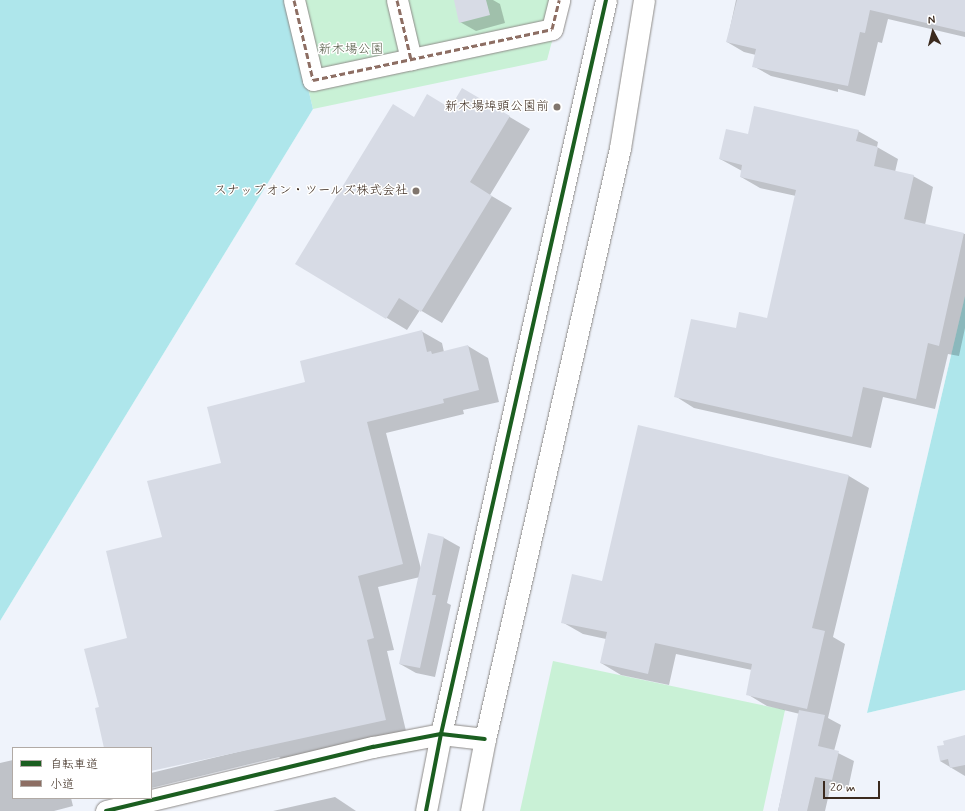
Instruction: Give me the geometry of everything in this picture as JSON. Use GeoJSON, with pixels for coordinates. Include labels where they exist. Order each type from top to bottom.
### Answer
{"type":"FeatureCollection","features":[{"type":"Feature","properties":{"kind":"street"},"geometry":{"type":"LineString","coordinates":[[294,0],[313,80],[552,29],[559,0]]}},
{"type":"Feature","properties":{"kind":"street"},"geometry":{"type":"LineString","coordinates":[[397,0],[411,59]]}},
{"type":"Feature","properties":{"kind":"street"},"geometry":{"type":"LineString","coordinates":[[426,811],[441,734],[606,0]]}},
{"type":"Feature","properties":{"kind":"street"},"geometry":{"type":"LineString","coordinates":[[471,811],[485,739],[620,148],[644,0]]}},
{"type":"Feature","properties":{"kind":"street"},"geometry":{"type":"LineString","coordinates":[[106,811],[373,747],[441,734],[485,739]]}},
{"type":"Feature","properties":{"kind":"shaded area"},"geometry":{"type":"Polygon","coordinates":[[[287,0],[965,0],[965,296],[867,713],[965,690],[965,811],[0,811],[0,621],[313,109],[287,0]]]}},
{"type":"Feature","properties":{"kind":"green space","name":"新木場公園"},"geometry":{"type":"Polygon","coordinates":[[[287,0],[563,0],[547,60],[313,109],[287,0]]]}},
{"type":"Feature","properties":{"kind":"green space"},"geometry":{"type":"Polygon","coordinates":[[[553,661],[785,710],[763,811],[520,811],[553,661]]]}},
{"type":"Feature","properties":{"kind":"water"},"geometry":{"type":"Polygon","coordinates":[[[0,0],[287,0],[313,109],[0,621],[0,0]]]}},
{"type":"Feature","properties":{"kind":"water"},"geometry":{"type":"Polygon","coordinates":[[[965,296],[965,690],[867,713],[965,296]]]}},
{"type":"Feature","properties":{"kind":"building"},"geometry":{"type":"Polygon","coordinates":[[[454,0],[486,0],[490,15],[459,23],[454,0]]]}},
{"type":"Feature","properties":{"kind":"building"},"geometry":{"type":"Polygon","coordinates":[[[737,0],[965,0],[965,32],[870,10],[865,33],[860,32],[848,86],[752,67],[756,49],[726,42],[737,0]]]}},
{"type":"Feature","properties":{"kind":"building"},"geometry":{"type":"Polygon","coordinates":[[[462,88],[510,116],[470,182],[492,196],[421,312],[399,298],[386,319],[295,264],[393,104],[414,117],[427,94],[450,108],[462,88]]]}},
{"type":"Feature","properties":{"kind":"building"},"geometry":{"type":"Polygon","coordinates":[[[754,106],[859,130],[856,141],[878,147],[874,166],[914,175],[904,219],[964,233],[939,346],[928,343],[916,399],[863,387],[852,437],[674,397],[691,319],[736,328],[739,312],[767,318],[796,190],[740,177],[742,165],[719,159],[726,129],[748,134],[754,106]]]}},
{"type":"Feature","properties":{"kind":"building"},"geometry":{"type":"Polygon","coordinates":[[[422,330],[427,352],[431,351],[432,354],[468,345],[479,390],[443,399],[444,403],[367,422],[403,564],[358,576],[374,638],[367,640],[386,720],[152,771],[152,747],[104,747],[95,708],[99,707],[84,649],[127,638],[106,551],[162,537],[147,481],[221,463],[207,407],[305,382],[300,361],[422,330]]]}},
{"type":"Feature","properties":{"kind":"building"},"geometry":{"type":"Polygon","coordinates":[[[638,425],[849,475],[812,628],[825,631],[807,709],[746,695],[752,664],[655,643],[648,674],[600,663],[607,632],[561,623],[572,574],[602,581],[638,425]]]}},
{"type":"Feature","properties":{"kind":"building"},"geometry":{"type":"Polygon","coordinates":[[[428,533],[444,537],[432,595],[436,595],[420,668],[399,664],[428,533]]]}},
{"type":"Feature","properties":{"kind":"building"},"geometry":{"type":"Polygon","coordinates":[[[799,710],[825,715],[818,746],[839,751],[832,780],[815,777],[807,811],[778,811],[799,710]]]}},
{"type":"Feature","properties":{"kind":"building"},"geometry":{"type":"Polygon","coordinates":[[[965,735],[965,765],[950,768],[948,759],[940,761],[937,746],[944,745],[943,741],[965,735]]]}},
{"type":"Feature","properties":{"kind":"marked path"},"geometry":{"type":"LineString","coordinates":[[294,0],[313,80],[552,29],[559,0]]}},
{"type":"Feature","properties":{"kind":"marked path"},"geometry":{"type":"LineString","coordinates":[[397,0],[411,59]]}},
{"type":"Feature","properties":{"kind":"cycle path"},"geometry":{"type":"LineString","coordinates":[[426,811],[441,734],[606,0]]}},
{"type":"Feature","properties":{"kind":"cycle path"},"geometry":{"type":"LineString","coordinates":[[106,811],[373,747],[441,734],[485,739]]}},
{"type":"Feature","properties":{"kind":"place","name":"新木場埠頭公園前"},"geometry":{"type":"Point","coordinates":[557,107]}},
{"type":"Feature","properties":{"kind":"place","name":"スナップオン・ツールズ株式会社"},"geometry":{"type":"Point","coordinates":[416,191]}}]}
